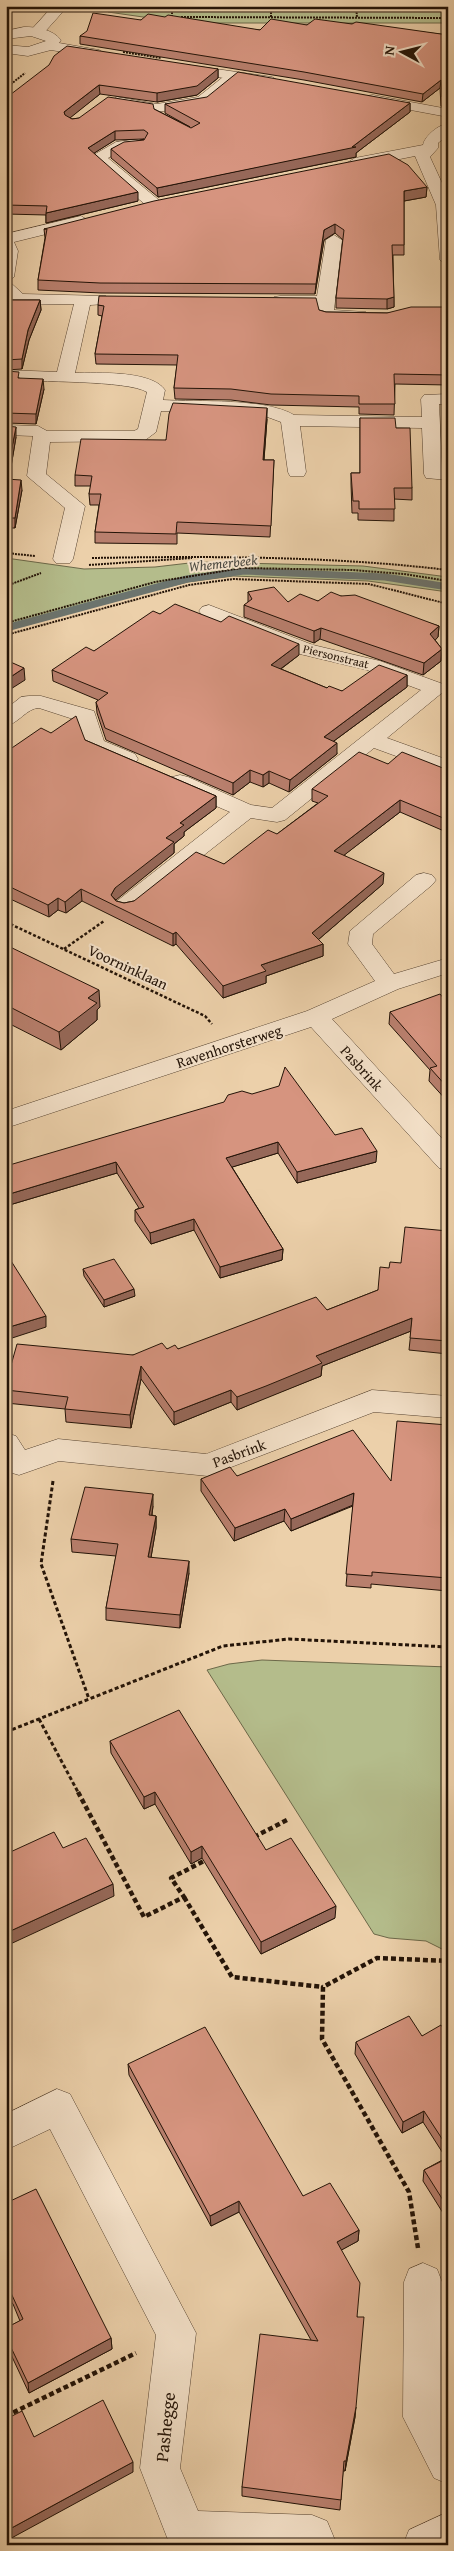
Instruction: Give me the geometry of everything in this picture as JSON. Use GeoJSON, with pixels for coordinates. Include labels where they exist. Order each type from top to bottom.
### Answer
{"type":"FeatureCollection","features":[{"type":"Feature","properties":{"kind":"street"},"geometry":{"type":"LineString","coordinates":[[36,32],[61,6]]}},
{"type":"Feature","properties":{"kind":"street"},"geometry":{"type":"LineString","coordinates":[[6,36],[16,33],[36,32],[45,34],[54,40],[50,46]]}},
{"type":"Feature","properties":{"kind":"street"},"geometry":{"type":"LineString","coordinates":[[6,64],[13,50],[37,50],[50,46],[110,56]]}},
{"type":"Feature","properties":{"kind":"street"},"geometry":{"type":"LineString","coordinates":[[167,66],[286,83]]}},
{"type":"Feature","properties":{"kind":"street"},"geometry":{"type":"LineString","coordinates":[[105,99],[157,108],[202,101],[233,76]]}},
{"type":"Feature","properties":{"kind":"street"},"geometry":{"type":"LineString","coordinates":[[361,97],[448,113]]}},
{"type":"Feature","properties":{"kind":"street"},"geometry":{"type":"LineString","coordinates":[[448,127],[431,141],[430,148],[422,158],[444,205],[448,260]]}},
{"type":"Feature","properties":{"kind":"street"},"geometry":{"type":"LineString","coordinates":[[139,144],[121,145],[98,157],[154,204]]}},
{"type":"Feature","properties":{"kind":"street"},"geometry":{"type":"LineString","coordinates":[[342,165],[430,148]]}},
{"type":"Feature","properties":{"kind":"street"},"geometry":{"type":"LineString","coordinates":[[135,208],[172,200]]}},
{"type":"Feature","properties":{"kind":"street"},"geometry":{"type":"LineString","coordinates":[[6,277],[10,251],[6,240],[98,217]]}},
{"type":"Feature","properties":{"kind":"street"},"geometry":{"type":"LineString","coordinates":[[334,240],[325,301],[326,315],[378,316]]}},
{"type":"Feature","properties":{"kind":"street"},"geometry":{"type":"LineString","coordinates":[[6,288],[13,303],[28,298],[112,300]]}},
{"type":"Feature","properties":{"kind":"street"},"geometry":{"type":"LineString","coordinates":[[65,378],[83,300]]}},
{"type":"Feature","properties":{"kind":"street"},"geometry":{"type":"LineString","coordinates":[[267,301],[325,301]]}},
{"type":"Feature","properties":{"kind":"street"},"geometry":{"type":"LineString","coordinates":[[6,375],[150,385],[156,390],[147,432],[138,437],[42,436],[38,432],[6,430]]}},
{"type":"Feature","properties":{"kind":"street"},"geometry":{"type":"LineString","coordinates":[[448,399],[430,399],[433,474],[448,474]]}},
{"type":"Feature","properties":{"kind":"street"},"geometry":{"type":"LineString","coordinates":[[152,405],[262,410],[280,414],[290,420],[431,423]]}},
{"type":"Feature","properties":{"kind":"street"},"geometry":{"type":"LineString","coordinates":[[290,420],[298,472]]}},
{"type":"Feature","properties":{"kind":"street"},"geometry":{"type":"LineString","coordinates":[[42,436],[36,476],[75,506],[56,565]]}},
{"type":"Feature","properties":{"kind":"street","name":"Piersonstraat"},"geometry":{"type":"LineString","coordinates":[[209,612],[307,650],[373,665],[442,690]]}},
{"type":"Feature","properties":{"kind":"street","name":"Piersonstraat"},"geometry":{"type":"LineString","coordinates":[[6,720],[28,702],[41,702],[86,716],[94,745],[246,811],[277,815],[372,740],[442,690]]}},
{"type":"Feature","properties":{"kind":"street"},"geometry":{"type":"LineString","coordinates":[[372,740],[448,768]]}},
{"type":"Feature","properties":{"kind":"street"},"geometry":{"type":"LineString","coordinates":[[125,906],[246,811]]}},
{"type":"Feature","properties":{"kind":"street"},"geometry":{"type":"LineString","coordinates":[[389,984],[360,944],[362,931],[424,880]]}},
{"type":"Feature","properties":{"kind":"street","name":"Ravenhorsterweg"},"geometry":{"type":"LineString","coordinates":[[6,1120],[316,1017],[389,984],[448,965]]}},
{"type":"Feature","properties":{"kind":"street","name":"Pasbrink"},"geometry":{"type":"LineString","coordinates":[[316,1017],[448,1162]]}},
{"type":"Feature","properties":{"kind":"street","name":"Pasbrink"},"geometry":{"type":"LineString","coordinates":[[19,1458],[58,1450],[208,1465],[372,1402],[448,1407]]}},
{"type":"Feature","properties":{"kind":"street"},"geometry":{"type":"LineString","coordinates":[[6,2133],[57,2106],[176,2333]]}},
{"type":"Feature","properties":{"kind":"street"},"geometry":{"type":"LineString","coordinates":[[423,2282],[423,2417],[448,2464]]}},
{"type":"Feature","properties":{"kind":"street","name":"Pashegge"},"geometry":{"type":"LineString","coordinates":[[176,2333],[160,2468],[185,2531],[312,2536],[316,2545]]}},
{"type":"Feature","properties":{"kind":"street"},"geometry":{"type":"LineString","coordinates":[[424,2545],[448,2532]]}},
{"type":"Feature","properties":{"kind":"path"},"geometry":{"type":"LineString","coordinates":[[172,6],[170,17],[448,18]]}},
{"type":"Feature","properties":{"kind":"path"},"geometry":{"type":"LineString","coordinates":[[271,6],[271,17]]}},
{"type":"Feature","properties":{"kind":"path"},"geometry":{"type":"LineString","coordinates":[[356,6],[357,18]]}},
{"type":"Feature","properties":{"kind":"path"},"geometry":{"type":"LineString","coordinates":[[6,88],[29,70]]}},
{"type":"Feature","properties":{"kind":"path"},"geometry":{"type":"LineString","coordinates":[[6,553],[56,565],[209,556],[371,561],[448,570]]}},
{"type":"Feature","properties":{"kind":"path"},"geometry":{"type":"LineString","coordinates":[[80,566],[165,561],[209,556]]}},
{"type":"Feature","properties":{"kind":"path"},"geometry":{"type":"LineString","coordinates":[[6,586],[56,565]]}},
{"type":"Feature","properties":{"kind":"path"},"geometry":{"type":"LineString","coordinates":[[6,623],[156,582],[242,568],[352,570],[404,574],[448,581]]}},
{"type":"Feature","properties":{"kind":"path"},"geometry":{"type":"LineString","coordinates":[[64,950],[125,906]]}},
{"type":"Feature","properties":{"kind":"path","name":"Voorninklaan"},"geometry":{"type":"LineString","coordinates":[[6,922],[205,1016],[229,1046]]}},
{"type":"Feature","properties":{"kind":"path"},"geometry":{"type":"LineString","coordinates":[[19,1458],[53,1478],[41,1564],[89,1699]]}},
{"type":"Feature","properties":{"kind":"path"},"geometry":{"type":"LineString","coordinates":[[6,1732],[223,1646],[289,1640],[448,1648]]}},
{"type":"Feature","properties":{"kind":"path"},"geometry":{"type":"LineString","coordinates":[[39,1719],[144,1917],[184,1897]]}},
{"type":"Feature","properties":{"kind":"path"},"geometry":{"type":"LineString","coordinates":[[252,1838],[287,1820]]}},
{"type":"Feature","properties":{"kind":"path"},"geometry":{"type":"LineString","coordinates":[[216,1856],[171,1878],[232,1978],[323,1987],[377,1958],[448,1962]]}},
{"type":"Feature","properties":{"kind":"path"},"geometry":{"type":"LineString","coordinates":[[323,1987],[322,2040],[409,2192],[423,2282]]}},
{"type":"Feature","properties":{"kind":"path"},"geometry":{"type":"LineString","coordinates":[[6,2416],[176,2333]]}},
{"type":"Feature","properties":{"kind":"green space"},"geometry":{"type":"Polygon","coordinates":[[[109,6],[448,6],[448,23],[185,23],[108,12],[109,6]]]}},
{"type":"Feature","properties":{"kind":"green space"},"geometry":{"type":"Polygon","coordinates":[[[6,558],[84,569],[155,567],[198,562],[363,566],[448,577],[448,592],[368,581],[233,576],[188,582],[6,627],[6,558]]]}},
{"type":"Feature","properties":{"kind":"green space"},"geometry":{"type":"Polygon","coordinates":[[[262,1660],[448,1667],[448,1952],[426,1941],[389,1938],[374,1934],[207,1670],[229,1664],[262,1660]]]}},
{"type":"Feature","properties":{"kind":"building"},"geometry":{"type":"Polygon","coordinates":[[[93,13],[141,20],[148,14],[165,17],[168,15],[260,30],[271,19],[307,25],[315,19],[352,24],[356,22],[448,35],[448,94],[445,98],[442,97],[441,80],[423,94],[304,72],[80,36],[87,31],[93,13]]]}},
{"type":"Feature","properties":{"kind":"building"},"geometry":{"type":"Polygon","coordinates":[[[67,46],[218,69],[197,86],[157,93],[99,85],[64,112],[65,115],[72,119],[79,118],[108,97],[153,104],[154,109],[191,128],[200,123],[165,104],[207,97],[238,72],[410,103],[352,147],[356,147],[157,188],[111,149],[124,142],[144,140],[148,133],[144,130],[115,131],[88,148],[138,192],[46,213],[47,206],[6,205],[6,98],[49,65],[54,56],[67,46]]]}},
{"type":"Feature","properties":{"kind":"building"},"geometry":{"type":"Polygon","coordinates":[[[446,148],[448,148],[448,175],[446,148]]]}},
{"type":"Feature","properties":{"kind":"building"},"geometry":{"type":"Polygon","coordinates":[[[389,154],[408,165],[427,187],[404,191],[404,245],[392,245],[394,297],[387,299],[336,298],[344,230],[335,224],[324,230],[316,284],[100,283],[38,280],[47,229],[44,229],[154,201],[389,154]]]}},
{"type":"Feature","properties":{"kind":"building"},"geometry":{"type":"Polygon","coordinates":[[[99,296],[316,298],[319,310],[326,312],[387,313],[411,307],[448,307],[448,375],[394,374],[395,404],[359,404],[359,396],[271,394],[231,389],[174,388],[178,355],[95,354],[104,306],[98,305],[99,296]]]}},
{"type":"Feature","properties":{"kind":"building"},"geometry":{"type":"Polygon","coordinates":[[[6,300],[40,300],[28,330],[22,359],[6,360],[6,300]]]}},
{"type":"Feature","properties":{"kind":"building"},"geometry":{"type":"Polygon","coordinates":[[[6,371],[19,372],[18,378],[43,379],[36,414],[6,413],[6,371]]]}},
{"type":"Feature","properties":{"kind":"building"},"geometry":{"type":"Polygon","coordinates":[[[173,403],[267,408],[263,460],[274,460],[271,526],[177,522],[176,534],[95,532],[101,494],[89,494],[92,476],[75,475],[81,439],[166,440],[169,414],[173,403]]]}},
{"type":"Feature","properties":{"kind":"building"},"geometry":{"type":"Polygon","coordinates":[[[360,418],[395,418],[396,428],[410,428],[412,488],[394,488],[395,509],[359,509],[359,501],[353,501],[351,473],[360,473],[360,418]]]}},
{"type":"Feature","properties":{"kind":"building"},"geometry":{"type":"Polygon","coordinates":[[[6,426],[16,427],[6,478],[6,426]]]}},
{"type":"Feature","properties":{"kind":"building"},"geometry":{"type":"Polygon","coordinates":[[[6,479],[21,480],[15,518],[6,518],[6,479]]]}},
{"type":"Feature","properties":{"kind":"building"},"geometry":{"type":"Polygon","coordinates":[[[274,587],[288,602],[300,594],[318,601],[331,592],[341,596],[355,595],[439,626],[430,634],[442,649],[424,663],[321,628],[314,631],[244,605],[252,599],[248,592],[274,587]]]}},
{"type":"Feature","properties":{"kind":"building"},"geometry":{"type":"Polygon","coordinates":[[[175,604],[221,622],[229,616],[299,644],[271,665],[327,688],[329,686],[342,691],[379,665],[407,675],[324,737],[337,743],[290,780],[269,771],[263,775],[250,770],[233,783],[105,728],[96,702],[108,693],[52,670],[86,647],[94,651],[153,611],[160,614],[175,604]]]}},
{"type":"Feature","properties":{"kind":"building"},"geometry":{"type":"Polygon","coordinates":[[[6,660],[24,668],[6,680],[6,660]]]}},
{"type":"Feature","properties":{"kind":"building"},"geometry":{"type":"Polygon","coordinates":[[[76,716],[85,740],[216,796],[180,823],[184,825],[166,838],[174,842],[115,888],[111,895],[116,901],[124,903],[134,901],[196,852],[224,864],[268,830],[277,834],[328,796],[312,789],[359,752],[388,764],[402,752],[448,770],[448,820],[400,800],[334,851],[384,873],[312,933],[323,944],[261,965],[266,971],[223,986],[176,932],[173,934],[81,889],[65,902],[58,898],[48,905],[6,885],[6,752],[41,728],[51,733],[76,716]]]}},
{"type":"Feature","properties":{"kind":"building"},"geometry":{"type":"Polygon","coordinates":[[[6,945],[99,990],[88,998],[97,1003],[59,1032],[6,1005],[6,945]]]}},
{"type":"Feature","properties":{"kind":"building"},"geometry":{"type":"Polygon","coordinates":[[[440,994],[446,1001],[448,1000],[448,1088],[430,1068],[437,1066],[390,1012],[440,994]]]}},
{"type":"Feature","properties":{"kind":"building"},"geometry":{"type":"Polygon","coordinates":[[[285,1067],[335,1135],[362,1128],[377,1151],[297,1172],[278,1142],[226,1158],[283,1249],[220,1267],[194,1219],[150,1233],[135,1210],[144,1207],[116,1162],[6,1195],[6,1166],[224,1102],[228,1095],[242,1091],[252,1094],[279,1086],[285,1067]]]}},
{"type":"Feature","properties":{"kind":"building"},"geometry":{"type":"Polygon","coordinates":[[[405,1227],[448,1231],[448,1341],[410,1338],[412,1318],[316,1356],[322,1363],[266,1386],[237,1397],[231,1390],[174,1412],[141,1366],[130,1415],[65,1409],[68,1397],[6,1390],[6,1383],[17,1344],[133,1355],[162,1343],[167,1349],[175,1345],[178,1349],[316,1297],[327,1310],[378,1290],[380,1267],[389,1268],[390,1262],[401,1263],[405,1227]]]}},
{"type":"Feature","properties":{"kind":"building"},"geometry":{"type":"Polygon","coordinates":[[[6,1253],[46,1316],[6,1328],[6,1253]]]}},
{"type":"Feature","properties":{"kind":"building"},"geometry":{"type":"Polygon","coordinates":[[[114,1259],[134,1289],[104,1300],[83,1269],[114,1259]]]}},
{"type":"Feature","properties":{"kind":"building"},"geometry":{"type":"Polygon","coordinates":[[[397,1421],[448,1425],[448,1578],[372,1572],[372,1576],[346,1574],[354,1493],[291,1519],[285,1509],[235,1528],[201,1479],[230,1467],[237,1476],[353,1430],[391,1481],[397,1421]]]}},
{"type":"Feature","properties":{"kind":"building"},"geometry":{"type":"Polygon","coordinates":[[[85,1487],[153,1494],[149,1515],[156,1516],[148,1557],[189,1561],[180,1615],[106,1608],[118,1544],[71,1539],[85,1487]]]}},
{"type":"Feature","properties":{"kind":"building"},"geometry":{"type":"Polygon","coordinates":[[[179,1710],[266,1850],[291,1838],[336,1906],[261,1942],[202,1846],[191,1852],[155,1792],[144,1797],[110,1741],[179,1710]]]}},
{"type":"Feature","properties":{"kind":"building"},"geometry":{"type":"Polygon","coordinates":[[[54,1832],[63,1848],[86,1838],[113,1884],[6,1933],[6,1854],[54,1832]]]}},
{"type":"Feature","properties":{"kind":"building"},"geometry":{"type":"Polygon","coordinates":[[[409,2016],[422,2036],[441,2025],[448,2035],[448,2148],[424,2111],[403,2122],[356,2042],[409,2016]]]}},
{"type":"Feature","properties":{"kind":"building"},"geometry":{"type":"Polygon","coordinates":[[[205,2027],[303,2196],[330,2183],[359,2230],[337,2242],[360,2283],[357,2317],[364,2317],[356,2407],[346,2461],[344,2461],[341,2500],[242,2487],[260,2334],[318,2341],[239,2201],[210,2216],[128,2064],[205,2027]]]}},
{"type":"Feature","properties":{"kind":"building"},"geometry":{"type":"Polygon","coordinates":[[[448,2158],[448,2208],[424,2170],[448,2158]]]}},
{"type":"Feature","properties":{"kind":"building"},"geometry":{"type":"Polygon","coordinates":[[[36,2189],[111,2338],[28,2383],[6,2337],[6,2328],[23,2319],[11,2293],[6,2287],[6,2203],[36,2189]]]}},
{"type":"Feature","properties":{"kind":"building"},"geometry":{"type":"Polygon","coordinates":[[[103,2400],[133,2462],[6,2531],[6,2419],[22,2411],[34,2437],[103,2400]]]}},
{"type":"Feature","properties":{"kind":"waterway","name":"Whemerbeek"},"geometry":{"type":"LineString","coordinates":[[6,628],[187,579],[244,571],[385,577],[448,587]]}}]}
